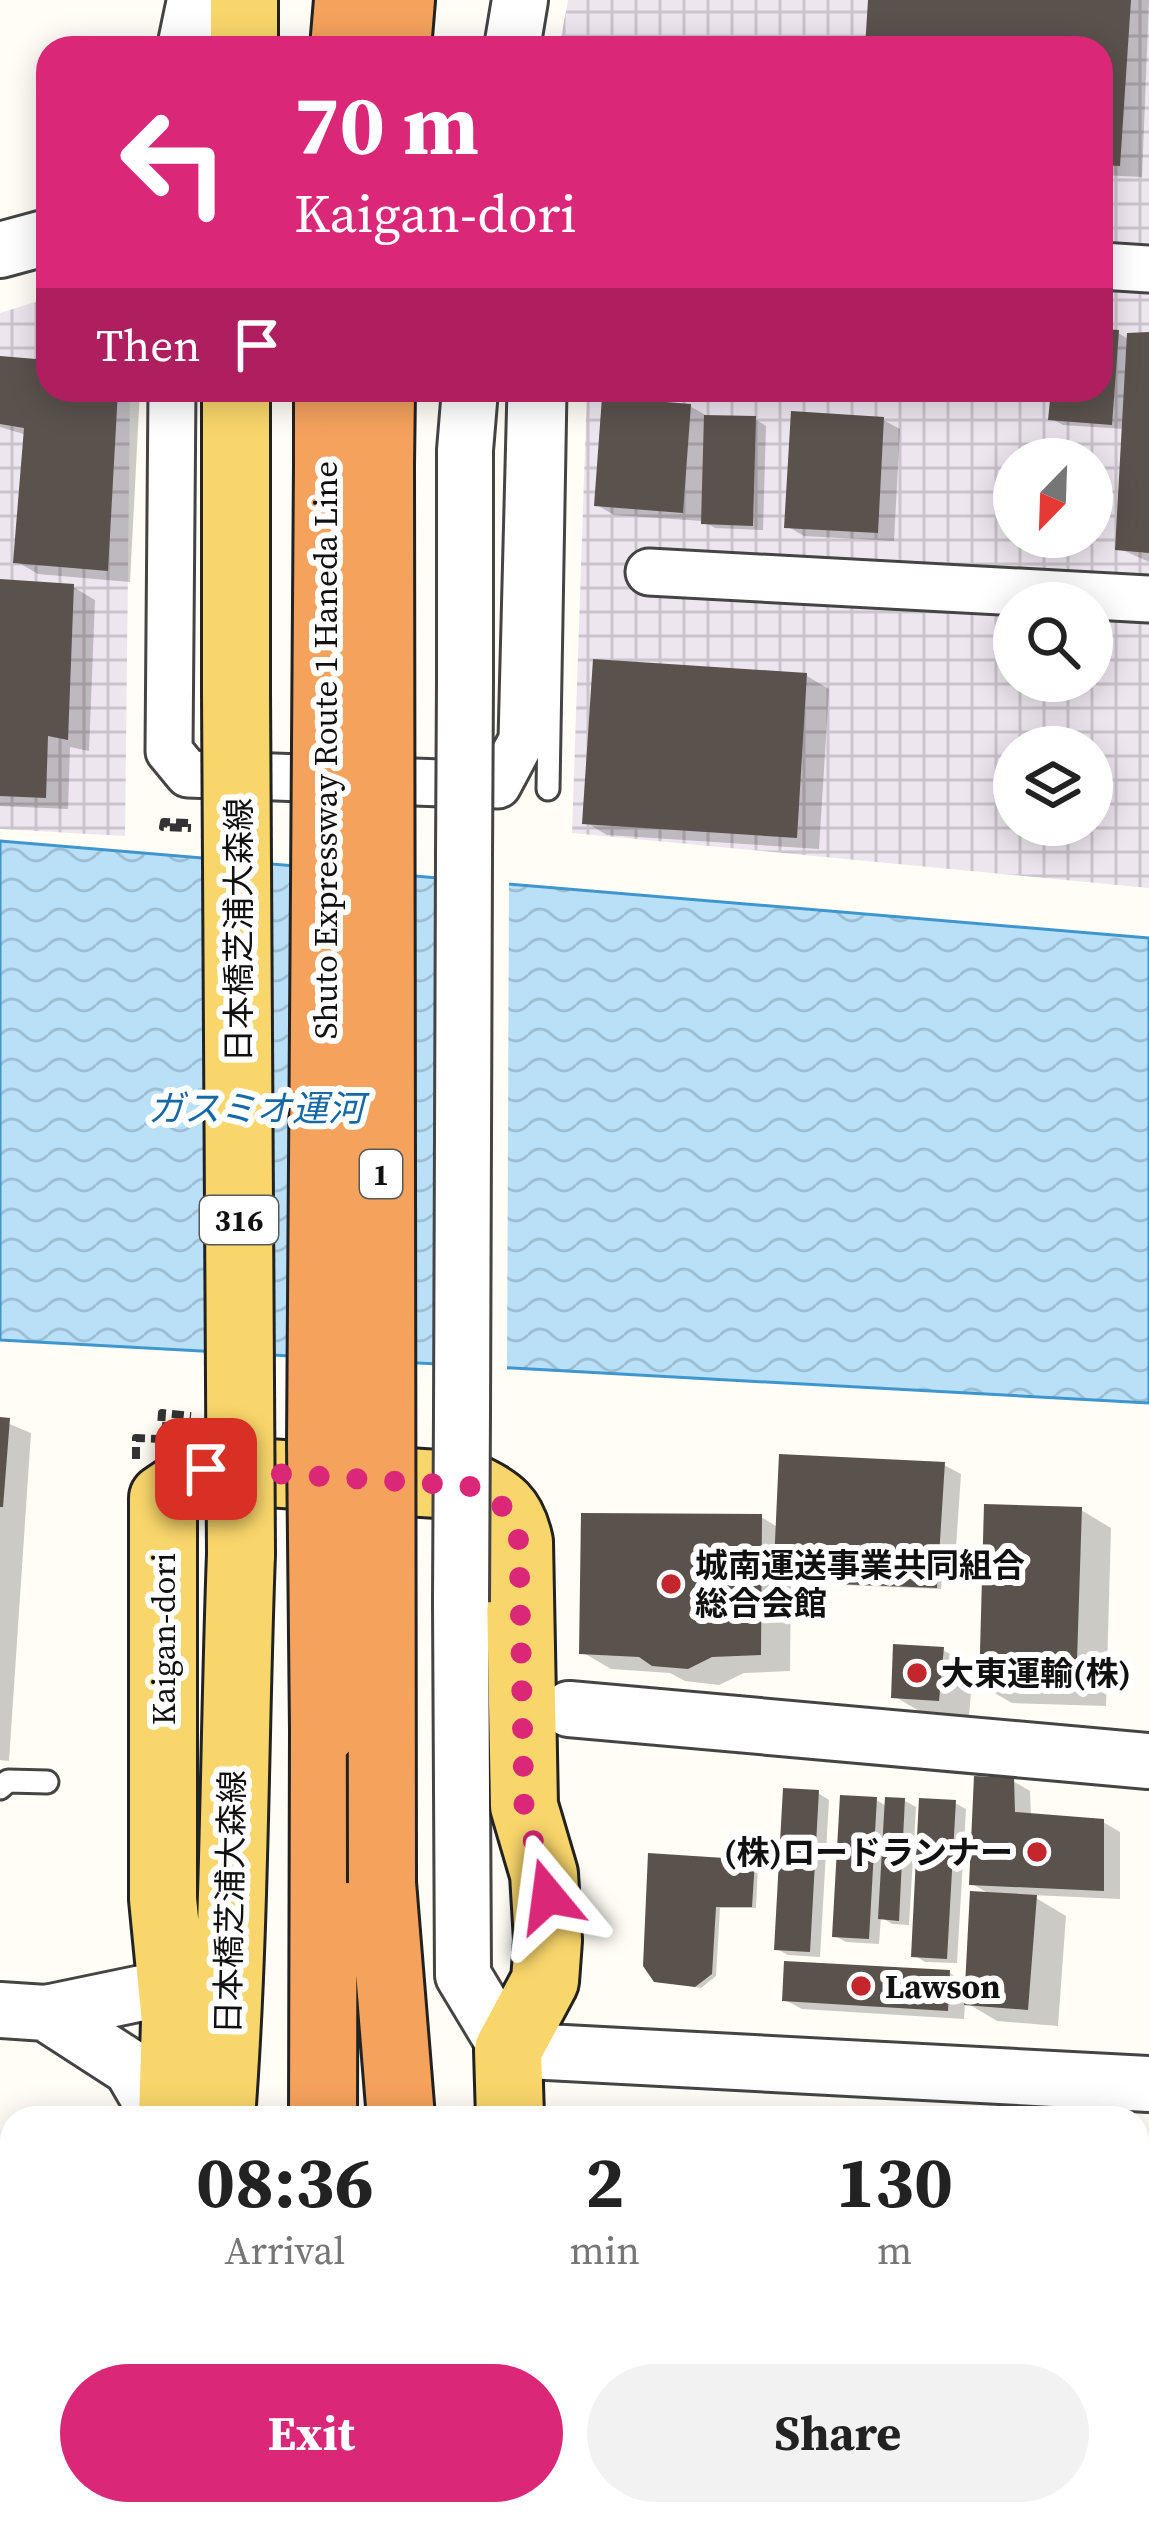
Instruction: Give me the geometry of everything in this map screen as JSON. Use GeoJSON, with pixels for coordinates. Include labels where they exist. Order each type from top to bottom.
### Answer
{"type":"FeatureCollection","features":[{"type":"Feature","properties":{"kind":"highway"},"geometry":{"type":"LineString","coordinates":[[345,36],[348,0]]}},
{"type":"Feature","properties":{"kind":"highway"},"geometry":{"type":"LineString","coordinates":[[398,36],[400,0]]}},
{"type":"Feature","properties":{"kind":"highway","name":"Shuto Expressway Route 1 Haneda Line"},"geometry":{"type":"LineString","coordinates":[[326,2106],[382,1883],[354,465],[332,402]]}},
{"type":"Feature","properties":{"kind":"highway","name":"Shuto Expressway Route 1 Haneda Line"},"geometry":{"type":"LineString","coordinates":[[377,402],[354,465],[364,1952],[379,2106]]}},
{"type":"Feature","properties":{"kind":"highway"},"geometry":{"type":"LineString","coordinates":[[301,2106],[364,1952]]}},
{"type":"Feature","properties":{"kind":"highway"},"geometry":{"type":"LineString","coordinates":[[364,1952],[397,2106]]}},
{"type":"Feature","properties":{"kind":"main road"},"geometry":{"type":"LineString","coordinates":[[244,0],[244,36]]}},
{"type":"Feature","properties":{"kind":"main road","name":"日本橋芝浦大森線"},"geometry":{"type":"LineString","coordinates":[[222,2106],[231,1983],[241,1554],[236,402]]}},
{"type":"Feature","properties":{"kind":"main road","name":"Kaigan-dori"},"geometry":{"type":"LineString","coordinates":[[172,2106],[175,2021],[163,1899],[163,1498],[206,1469],[469,1486],[500,1501],[513,1515],[519,1542],[524,1806],[548,1896],[544,1981],[508,2050],[510,2106]]}},
{"type":"Feature","properties":{"kind":"street"},"geometry":{"type":"LineString","coordinates":[[188,36],[195,0]]}},
{"type":"Feature","properties":{"kind":"street"},"geometry":{"type":"LineString","coordinates":[[514,36],[520,0]]}},
{"type":"Feature","properties":{"kind":"street"},"geometry":{"type":"LineString","coordinates":[[0,250],[36,240]]}},
{"type":"Feature","properties":{"kind":"street"},"geometry":{"type":"LineString","coordinates":[[1113,267],[1149,269]]}},
{"type":"Feature","properties":{"kind":"street"},"geometry":{"type":"LineString","coordinates":[[172,402],[169,752],[188,774],[498,785],[522,740],[531,402]]}},
{"type":"Feature","properties":{"kind":"street"},"geometry":{"type":"LineString","coordinates":[[469,402],[465,451],[463,1975],[508,2050],[1149,2084]]}},
{"type":"Feature","properties":{"kind":"street"},"geometry":{"type":"LineString","coordinates":[[649,572],[1149,599]]}},
{"type":"Feature","properties":{"kind":"street"},"geometry":{"type":"LineString","coordinates":[[569,1709],[1149,1760]]}},
{"type":"Feature","properties":{"kind":"street"},"geometry":{"type":"LineString","coordinates":[[23,2012],[171,1987],[195,1970],[210,1947],[232,1848]]}},
{"type":"Feature","properties":{"kind":"street"},"geometry":{"type":"LineString","coordinates":[[23,2012],[131,2068],[153,2106]]}},
{"type":"Feature","properties":{"kind":"lane"},"geometry":{"type":"LineString","coordinates":[[548,789],[555,402]]}},
{"type":"Feature","properties":{"kind":"lane"},"geometry":{"type":"LineString","coordinates":[[0,1788],[8,1781],[46,1782]]}},
{"type":"Feature","properties":{"kind":"path"},"geometry":{"type":"LineString","coordinates":[[188,1428],[161,1426],[162,1413],[208,1417]]}},
{"type":"Feature","properties":{"kind":"shaded area"},"geometry":{"type":"Polygon","coordinates":[[[568,0],[1149,0],[1149,888],[572,833],[587,402],[1113,402],[1113,36],[561,36],[568,0]]]}},
{"type":"Feature","properties":{"kind":"shaded area"},"geometry":{"type":"Polygon","coordinates":[[[36,302],[36,402],[130,402],[125,836],[0,829],[0,313],[36,302]]]}},
{"type":"Feature","properties":{"kind":"water","name":"ガスミオ運河"},"geometry":{"type":"Polygon","coordinates":[[[0,841],[1149,938],[1149,1403],[0,1340],[0,841]]]}},
{"type":"Feature","properties":{"kind":"pier"},"geometry":{"type":"Polygon","coordinates":[[[441,872],[509,878],[507,1374],[439,1370],[441,872]]]}},
{"type":"Feature","properties":{"kind":"building"},"geometry":{"type":"Polygon","coordinates":[[[868,0],[1131,0],[1120,166],[1113,166],[1113,36],[866,36],[868,0]]]}},
{"type":"Feature","properties":{"kind":"building"},"geometry":{"type":"Polygon","coordinates":[[[1113,330],[1119,330],[1112,425],[1048,420],[1050,402],[1113,402],[1113,330]]]}},
{"type":"Feature","properties":{"kind":"building"},"geometry":{"type":"Polygon","coordinates":[[[1149,332],[1149,553],[1115,550],[1127,333],[1149,332]]]}},
{"type":"Feature","properties":{"kind":"building"},"geometry":{"type":"Polygon","coordinates":[[[0,356],[36,359],[36,402],[117,402],[108,571],[13,563],[24,428],[0,424],[0,356]]]}},
{"type":"Feature","properties":{"kind":"building"},"geometry":{"type":"Polygon","coordinates":[[[602,402],[691,404],[683,513],[594,506],[602,402]]]}},
{"type":"Feature","properties":{"kind":"building"},"geometry":{"type":"Polygon","coordinates":[[[791,411],[884,417],[878,533],[784,528],[791,411]]]}},
{"type":"Feature","properties":{"kind":"building"},"geometry":{"type":"Polygon","coordinates":[[[704,415],[756,416],[753,526],[701,524],[704,415]]]}},
{"type":"Feature","properties":{"kind":"building"},"geometry":{"type":"Polygon","coordinates":[[[0,579],[74,584],[68,740],[48,736],[46,798],[0,796],[0,579]]]}},
{"type":"Feature","properties":{"kind":"building"},"geometry":{"type":"Polygon","coordinates":[[[593,659],[807,673],[797,838],[582,824],[593,659]]]}},
{"type":"Feature","properties":{"kind":"building"},"geometry":{"type":"Polygon","coordinates":[[[0,1417],[10,1418],[3,1507],[0,1507],[0,1417]]]}},
{"type":"Feature","properties":{"kind":"building"},"geometry":{"type":"Polygon","coordinates":[[[779,1454],[945,1462],[937,1588],[836,1584],[836,1564],[774,1563],[779,1454]]]}},
{"type":"Feature","properties":{"kind":"building"},"geometry":{"type":"Polygon","coordinates":[[[984,1504],[1082,1507],[1076,1691],[979,1688],[984,1504]]]}},
{"type":"Feature","properties":{"kind":"building","name":"城南運送事業共同組合 総合会館"},"geometry":{"type":"Polygon","coordinates":[[[581,1513],[762,1514],[761,1655],[712,1657],[688,1669],[652,1666],[639,1657],[579,1654],[581,1513]]]}},
{"type":"Feature","properties":{"kind":"building","name":"大東運輸(株)"},"geometry":{"type":"Polygon","coordinates":[[[893,1644],[944,1647],[939,1701],[891,1698],[893,1644]]]}},
{"type":"Feature","properties":{"kind":"building","name":"(株)ロードランナー"},"geometry":{"type":"Polygon","coordinates":[[[974,1776],[1014,1778],[1015,1812],[1104,1819],[1104,1891],[969,1885],[974,1776]]]}},
{"type":"Feature","properties":{"kind":"building"},"geometry":{"type":"Polygon","coordinates":[[[783,1788],[819,1790],[810,1952],[774,1950],[783,1788]]]}},
{"type":"Feature","properties":{"kind":"building"},"geometry":{"type":"Polygon","coordinates":[[[840,1795],[877,1797],[869,1939],[832,1937],[840,1795]]]}},
{"type":"Feature","properties":{"kind":"building"},"geometry":{"type":"Polygon","coordinates":[[[885,1797],[905,1798],[899,1921],[878,1919],[885,1797]]]}},
{"type":"Feature","properties":{"kind":"building"},"geometry":{"type":"Polygon","coordinates":[[[919,1798],[956,1800],[947,1959],[911,1957],[919,1798]]]}},
{"type":"Feature","properties":{"kind":"building"},"geometry":{"type":"Polygon","coordinates":[[[648,1853],[755,1860],[752,1907],[716,1907],[712,1974],[695,1987],[654,1982],[643,1966],[648,1853]]]}},
{"type":"Feature","properties":{"kind":"building"},"geometry":{"type":"Polygon","coordinates":[[[970,1891],[1037,1895],[1028,2010],[964,2005],[970,1891]]]}},
{"type":"Feature","properties":{"kind":"building"},"geometry":{"type":"Polygon","coordinates":[[[784,1961],[950,1970],[948,2011],[782,2001],[784,1961]]]}},
{"type":"Feature","properties":{"kind":"place","name":"城南運送事業共同組合 総合会館"},"geometry":{"type":"Point","coordinates":[671,1584]}},
{"type":"Feature","properties":{"kind":"place","name":"大東運輸(株)"},"geometry":{"type":"Point","coordinates":[917,1673]}},
{"type":"Feature","properties":{"kind":"place","name":"(株)ロードランナー"},"geometry":{"type":"Point","coordinates":[1037,1852]}},
{"type":"Feature","properties":{"kind":"place","name":"Lawson"},"geometry":{"type":"Point","coordinates":[861,1986]}},
{"type":"Feature","properties":{"kind":"route"},"geometry":{"type":"LineString","coordinates":[[206,1469],[469,1486],[500,1501],[513,1515],[519,1542],[524,1806],[548,1896]]}}]}
